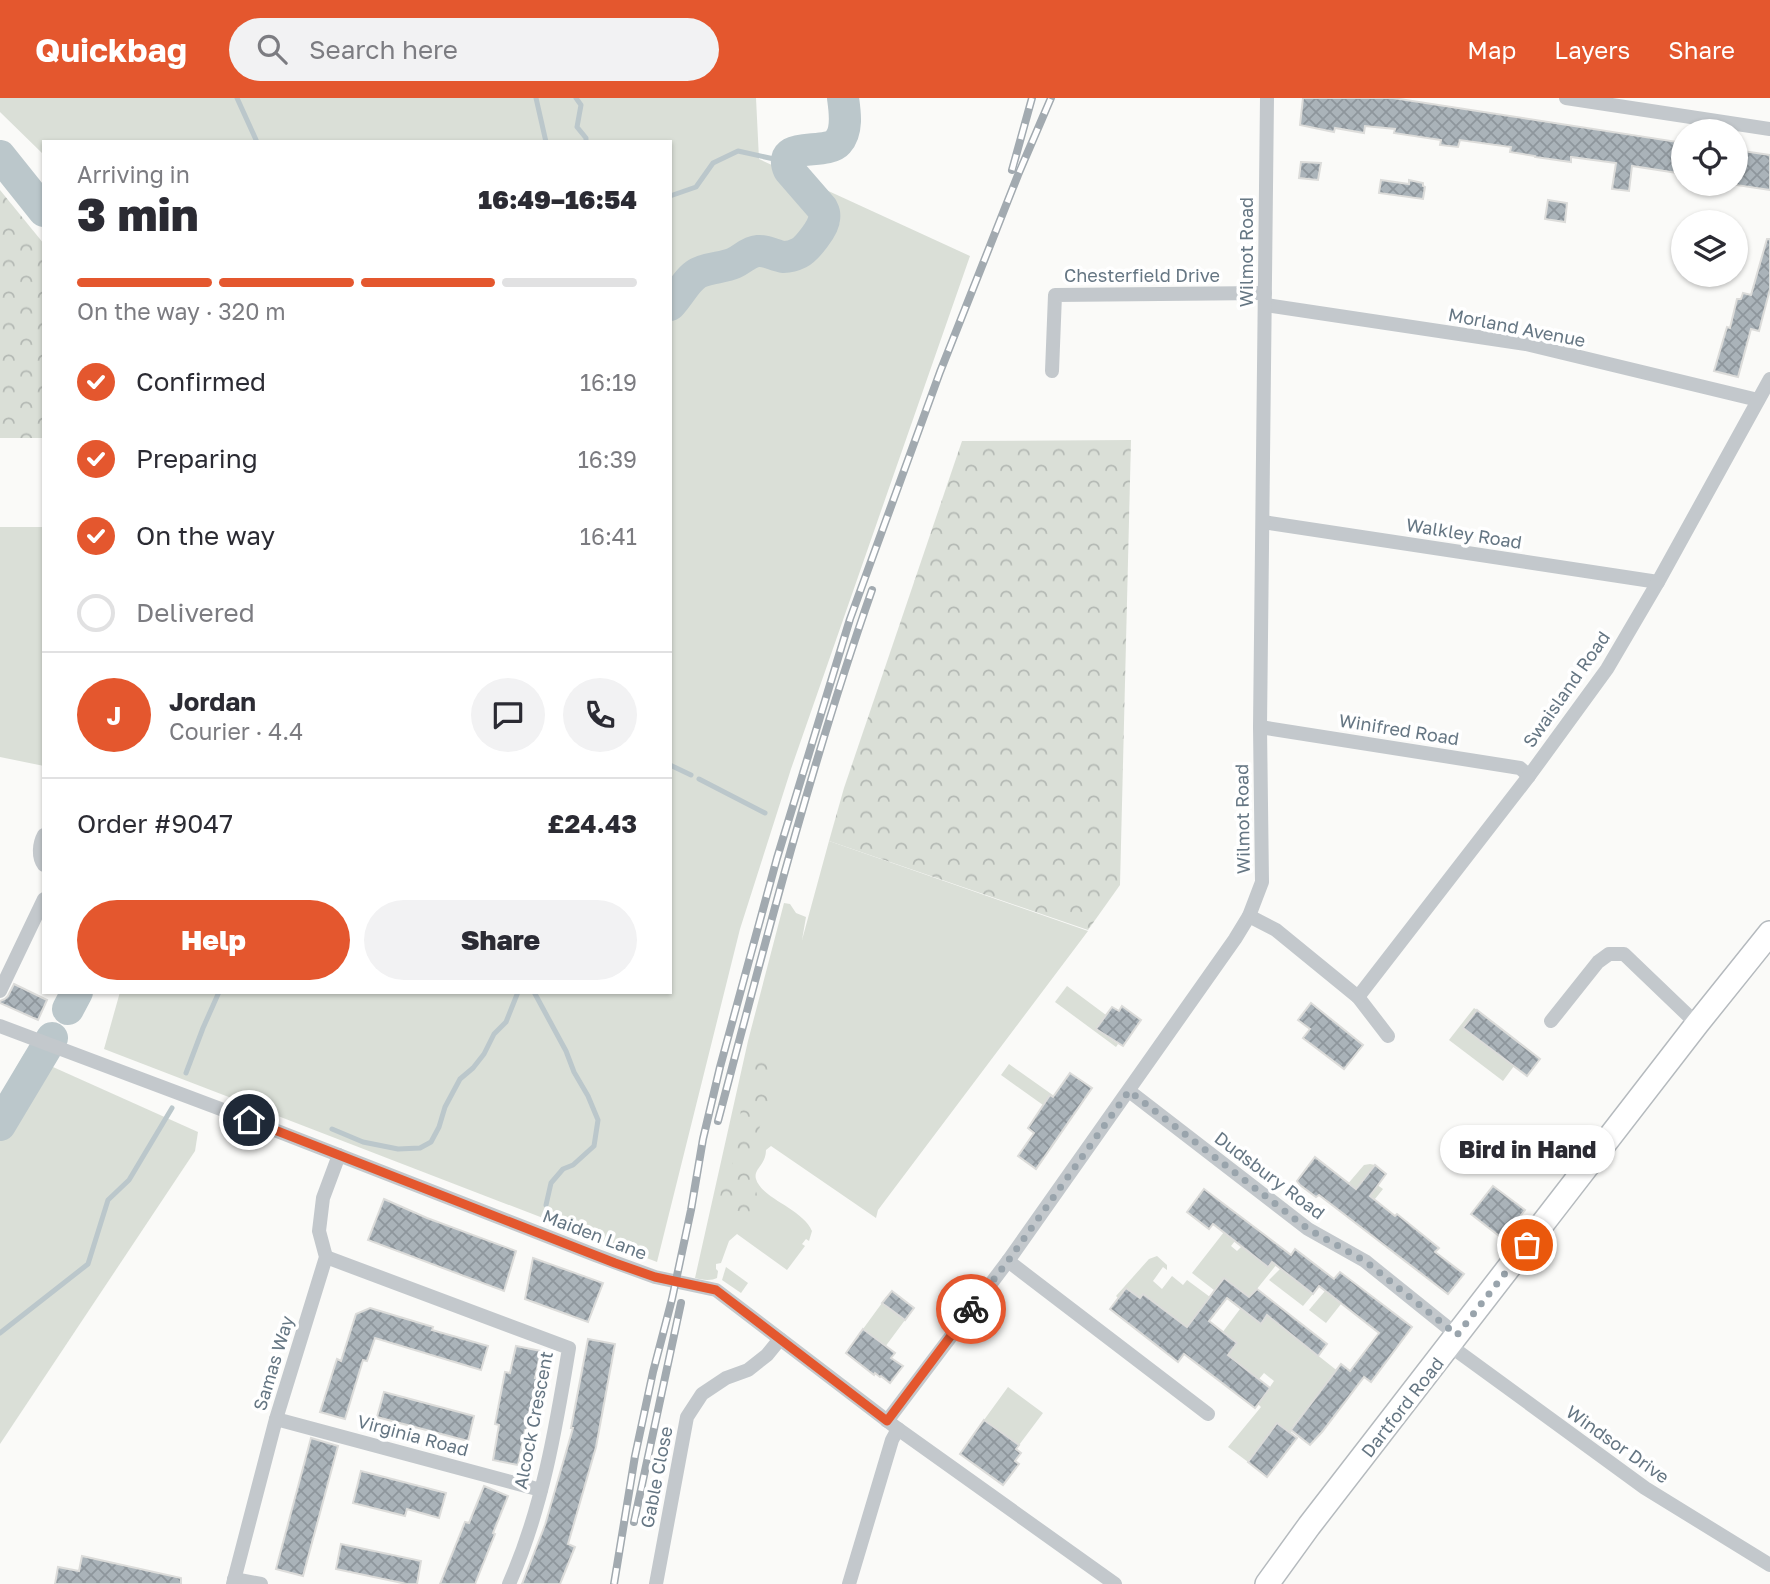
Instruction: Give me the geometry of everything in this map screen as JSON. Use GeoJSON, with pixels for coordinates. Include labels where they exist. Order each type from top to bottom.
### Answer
{"type":"FeatureCollection","features":[{"type":"Feature","properties":{"kind":"main road","name":"Dartford Road"},"geometry":{"type":"LineString","coordinates":[[1267,1584],[1308,1526],[1697,1024],[1768,938]]}},
{"type":"Feature","properties":{"kind":"street","name":"Wilmot Road"},"geometry":{"type":"LineString","coordinates":[[849,1584],[892,1440],[893,1425],[1235,939],[1250,916],[1262,882],[1260,727],[1267,98]]}},
{"type":"Feature","properties":{"kind":"street"},"geometry":{"type":"LineString","coordinates":[[1566,98],[1770,129]]}},
{"type":"Feature","properties":{"kind":"street","name":"Chesterfield Drive"},"geometry":{"type":"LineString","coordinates":[[1052,371],[1055,295],[1265,299]]}},
{"type":"Feature","properties":{"kind":"street","name":"Morland Avenue"},"geometry":{"type":"LineString","coordinates":[[1265,299],[1526,344],[1758,401]]}},
{"type":"Feature","properties":{"kind":"street","name":"Swaisland Road"},"geometry":{"type":"LineString","coordinates":[[1358,997],[1529,776],[1607,669],[1770,379]]}},
{"type":"Feature","properties":{"kind":"street","name":"Walkley Road"},"geometry":{"type":"LineString","coordinates":[[1263,522],[1658,582]]}},
{"type":"Feature","properties":{"kind":"street","name":"Winifred Road"},"geometry":{"type":"LineString","coordinates":[[1260,727],[1520,768],[1529,776]]}},
{"type":"Feature","properties":{"kind":"street"},"geometry":{"type":"LineString","coordinates":[[42,843],[42,862]]}},
{"type":"Feature","properties":{"kind":"street"},"geometry":{"type":"LineString","coordinates":[[0,991],[42,905]]}},
{"type":"Feature","properties":{"kind":"street"},"geometry":{"type":"LineString","coordinates":[[1250,916],[1276,930],[1358,997],[1388,1036]]}},
{"type":"Feature","properties":{"kind":"street"},"geometry":{"type":"LineString","coordinates":[[1551,1021],[1598,962],[1609,954],[1624,954],[1697,1024]]}},
{"type":"Feature","properties":{"kind":"street","name":"Maiden Lane"},"geometry":{"type":"LineString","coordinates":[[5,1028],[655,1277],[716,1290],[893,1425],[1115,1584]]}},
{"type":"Feature","properties":{"kind":"street","name":"Dudsbury Road"},"geometry":{"type":"LineString","coordinates":[[1129,1091],[1308,1229],[1365,1261],[1453,1340]]}},
{"type":"Feature","properties":{"kind":"street","name":"Samas Way"},"geometry":{"type":"LineString","coordinates":[[234,1581],[276,1419],[326,1256],[319,1231],[323,1198],[339,1155]]}},
{"type":"Feature","properties":{"kind":"street","name":"Alcock Crescent"},"geometry":{"type":"LineString","coordinates":[[326,1256],[569,1348],[558,1418],[541,1490],[509,1584]]}},
{"type":"Feature","properties":{"kind":"street"},"geometry":{"type":"LineString","coordinates":[[1008,1261],[1208,1414]]}},
{"type":"Feature","properties":{"kind":"street","name":"Gable Close"},"geometry":{"type":"LineString","coordinates":[[656,1584],[687,1417],[702,1394],[726,1378],[748,1370],[767,1355],[780,1339]]}},
{"type":"Feature","properties":{"kind":"street","name":"Windsor Drive"},"geometry":{"type":"LineString","coordinates":[[1453,1340],[1645,1488],[1770,1565]]}},
{"type":"Feature","properties":{"kind":"street","name":"Virginia Road"},"geometry":{"type":"LineString","coordinates":[[276,1419],[541,1490]]}},
{"type":"Feature","properties":{"kind":"street"},"geometry":{"type":"LineString","coordinates":[[234,1581],[261,1584]]}},
{"type":"Feature","properties":{"kind":"green space"},"geometry":{"type":"Polygon","coordinates":[[[0,98],[756,98],[759,159],[970,256],[791,769],[740,929],[657,1262],[104,1049],[119,994],[672,994],[672,140],[42,140],[42,153],[0,112],[0,98]]]}},
{"type":"Feature","properties":{"kind":"green space"},"geometry":{"type":"Polygon","coordinates":[[[0,190],[42,242],[42,438],[0,438],[0,190]]]}},
{"type":"Feature","properties":{"kind":"green space"},"geometry":{"type":"Polygon","coordinates":[[[1131,440],[1120,885],[1088,930],[829,841],[844,788],[962,441],[1131,440]]]}},
{"type":"Feature","properties":{"kind":"green space"},"geometry":{"type":"Polygon","coordinates":[[[0,527],[42,527],[42,766],[0,757],[0,527]]]}},
{"type":"Feature","properties":{"kind":"green space"},"geometry":{"type":"Polygon","coordinates":[[[829,841],[1088,931],[878,1210],[876,1218],[771,1146],[766,1150],[756,1172],[756,1179],[766,1192],[807,1223],[812,1231],[809,1241],[806,1239],[802,1244],[805,1246],[787,1270],[737,1234],[729,1241],[721,1263],[716,1264],[717,1278],[695,1278],[748,1041],[784,903],[790,904],[796,913],[806,917],[802,940],[829,841]]]}},
{"type":"Feature","properties":{"kind":"green space"},"geometry":{"type":"Polygon","coordinates":[[[1067,986],[1106,1015],[1096,1029],[1118,1044],[1116,1047],[1055,1002],[1067,986]]]}},
{"type":"Feature","properties":{"kind":"green space"},"geometry":{"type":"Polygon","coordinates":[[[1474,1008],[1477,1010],[1464,1028],[1514,1066],[1503,1081],[1449,1040],[1474,1008]]]}},
{"type":"Feature","properties":{"kind":"green space"},"geometry":{"type":"Polygon","coordinates":[[[24,1054],[198,1132],[195,1151],[0,1444],[0,1096],[24,1054]]]}},
{"type":"Feature","properties":{"kind":"green space"},"geometry":{"type":"Polygon","coordinates":[[[759,1059],[765,1061],[769,1072],[768,1082],[772,1089],[769,1108],[761,1114],[761,1124],[753,1147],[753,1177],[758,1207],[751,1212],[736,1211],[731,1200],[720,1196],[724,1180],[731,1172],[733,1158],[737,1153],[733,1143],[734,1131],[740,1120],[741,1106],[751,1085],[751,1070],[759,1059]]]}},
{"type":"Feature","properties":{"kind":"green space"},"geometry":{"type":"Polygon","coordinates":[[[1009,1064],[1057,1098],[1050,1095],[1047,1099],[1050,1110],[1001,1075],[1009,1064]]]}},
{"type":"Feature","properties":{"kind":"green space"},"geometry":{"type":"Polygon","coordinates":[[[1364,1165],[1375,1165],[1366,1177],[1383,1189],[1371,1204],[1346,1186],[1364,1165]]]}},
{"type":"Feature","properties":{"kind":"green space"},"geometry":{"type":"Polygon","coordinates":[[[1224,1232],[1235,1241],[1231,1246],[1237,1251],[1242,1246],[1277,1264],[1248,1300],[1354,1384],[1333,1375],[1290,1433],[1277,1424],[1248,1462],[1228,1447],[1261,1407],[1258,1404],[1274,1381],[1264,1373],[1259,1379],[1227,1355],[1237,1343],[1227,1335],[1202,1368],[1198,1365],[1240,1309],[1217,1287],[1214,1290],[1192,1273],[1224,1232]]]}},
{"type":"Feature","properties":{"kind":"green space"},"geometry":{"type":"Polygon","coordinates":[[[1157,1256],[1167,1265],[1167,1270],[1163,1267],[1153,1281],[1162,1289],[1172,1276],[1183,1285],[1187,1280],[1210,1297],[1200,1310],[1211,1318],[1196,1339],[1127,1288],[1118,1298],[1116,1296],[1149,1259],[1157,1256]]]}},
{"type":"Feature","properties":{"kind":"green space"},"geometry":{"type":"Polygon","coordinates":[[[726,1267],[748,1283],[741,1293],[722,1280],[726,1267]]]}},
{"type":"Feature","properties":{"kind":"green space"},"geometry":{"type":"Polygon","coordinates":[[[1280,1269],[1313,1294],[1303,1306],[1269,1280],[1280,1269]]]}},
{"type":"Feature","properties":{"kind":"green space"},"geometry":{"type":"Polygon","coordinates":[[[1325,1291],[1341,1304],[1326,1323],[1309,1310],[1325,1291]]]}},
{"type":"Feature","properties":{"kind":"green space"},"geometry":{"type":"Polygon","coordinates":[[[882,1303],[905,1320],[882,1351],[870,1342],[874,1337],[863,1329],[882,1303]]]}},
{"type":"Feature","properties":{"kind":"green space"},"geometry":{"type":"Polygon","coordinates":[[[1008,1387],[1043,1413],[1019,1445],[998,1449],[1007,1437],[1002,1432],[998,1437],[984,1420],[1008,1387]]]}},
{"type":"Feature","properties":{"kind":"building"},"geometry":{"type":"Polygon","coordinates":[[[1303,98],[1393,98],[1671,141],[1671,172],[1632,166],[1629,191],[1612,189],[1616,163],[1571,157],[1571,162],[1535,157],[1510,152],[1511,147],[1460,140],[1458,147],[1440,145],[1441,140],[1394,133],[1395,129],[1365,126],[1364,133],[1335,128],[1334,132],[1300,125],[1303,98]]]}},
{"type":"Feature","properties":{"kind":"building"},"geometry":{"type":"Polygon","coordinates":[[[1748,152],[1770,155],[1770,190],[1748,187],[1748,152]]]}},
{"type":"Feature","properties":{"kind":"building"},"geometry":{"type":"Polygon","coordinates":[[[1301,162],[1321,163],[1318,180],[1299,178],[1301,162]]]}},
{"type":"Feature","properties":{"kind":"building"},"geometry":{"type":"Polygon","coordinates":[[[1381,180],[1423,183],[1423,199],[1379,193],[1381,180]]]}},
{"type":"Feature","properties":{"kind":"building"},"geometry":{"type":"Polygon","coordinates":[[[1548,200],[1567,203],[1565,222],[1545,219],[1548,200]]]}},
{"type":"Feature","properties":{"kind":"building"},"geometry":{"type":"Polygon","coordinates":[[[1767,239],[1770,239],[1770,289],[1759,331],[1751,329],[1738,377],[1714,371],[1727,327],[1730,328],[1737,299],[1741,299],[1743,293],[1751,295],[1767,239]]]}},
{"type":"Feature","properties":{"kind":"building"},"geometry":{"type":"Polygon","coordinates":[[[14,984],[47,1000],[38,1020],[0,1003],[8,996],[14,984]]]}},
{"type":"Feature","properties":{"kind":"building"},"geometry":{"type":"Polygon","coordinates":[[[1311,1003],[1363,1045],[1344,1069],[1303,1038],[1310,1029],[1298,1020],[1311,1003]]]}},
{"type":"Feature","properties":{"kind":"building"},"geometry":{"type":"Polygon","coordinates":[[[1122,1006],[1141,1020],[1123,1046],[1096,1029],[1112,1007],[1119,1011],[1122,1006]]]}},
{"type":"Feature","properties":{"kind":"building"},"geometry":{"type":"Polygon","coordinates":[[[1477,1010],[1540,1059],[1527,1076],[1463,1028],[1477,1010]]]}},
{"type":"Feature","properties":{"kind":"building"},"geometry":{"type":"Polygon","coordinates":[[[1070,1073],[1092,1088],[1036,1169],[1018,1156],[1034,1133],[1028,1128],[1050,1095],[1053,1097],[1070,1073]]]}},
{"type":"Feature","properties":{"kind":"building"},"geometry":{"type":"Polygon","coordinates":[[[1315,1157],[1356,1189],[1375,1165],[1386,1174],[1370,1196],[1439,1248],[1435,1252],[1464,1274],[1448,1294],[1319,1195],[1316,1197],[1300,1185],[1297,1181],[1315,1157]]]}},
{"type":"Feature","properties":{"kind":"building"},"geometry":{"type":"Polygon","coordinates":[[[1493,1186],[1525,1210],[1503,1239],[1471,1214],[1493,1186]]]}},
{"type":"Feature","properties":{"kind":"building"},"geometry":{"type":"Polygon","coordinates":[[[1204,1189],[1291,1255],[1295,1249],[1334,1279],[1340,1272],[1412,1327],[1371,1382],[1364,1377],[1310,1445],[1291,1430],[1341,1364],[1350,1371],[1379,1333],[1319,1286],[1313,1294],[1272,1262],[1268,1267],[1213,1224],[1209,1229],[1187,1212],[1204,1189]]]}},
{"type":"Feature","properties":{"kind":"building"},"geometry":{"type":"Polygon","coordinates":[[[384,1199],[516,1251],[504,1291],[368,1240],[384,1199]]]}},
{"type":"Feature","properties":{"kind":"building"},"geometry":{"type":"Polygon","coordinates":[[[533,1258],[603,1283],[588,1322],[525,1299],[533,1258]]]}},
{"type":"Feature","properties":{"kind":"building"},"geometry":{"type":"Polygon","coordinates":[[[1224,1278],[1249,1297],[1257,1289],[1327,1344],[1318,1356],[1267,1315],[1261,1324],[1227,1298],[1209,1321],[1237,1343],[1228,1355],[1270,1388],[1255,1408],[1184,1354],[1178,1362],[1110,1309],[1126,1288],[1140,1298],[1143,1294],[1187,1327],[1224,1278]]]}},
{"type":"Feature","properties":{"kind":"building"},"geometry":{"type":"Polygon","coordinates":[[[892,1291],[914,1308],[905,1320],[882,1303],[892,1291]]]}},
{"type":"Feature","properties":{"kind":"building"},"geometry":{"type":"Polygon","coordinates":[[[370,1308],[488,1346],[481,1370],[375,1338],[367,1361],[363,1360],[345,1419],[320,1412],[337,1359],[341,1361],[356,1314],[370,1308]]]}},
{"type":"Feature","properties":{"kind":"building"},"geometry":{"type":"Polygon","coordinates":[[[863,1329],[895,1353],[891,1358],[903,1366],[890,1383],[875,1373],[874,1375],[846,1353],[863,1329]]]}},
{"type":"Feature","properties":{"kind":"building"},"geometry":{"type":"Polygon","coordinates":[[[588,1339],[615,1344],[596,1447],[568,1544],[575,1547],[560,1584],[522,1584],[545,1525],[573,1428],[588,1339]]]}},
{"type":"Feature","properties":{"kind":"building"},"geometry":{"type":"Polygon","coordinates":[[[516,1346],[541,1351],[535,1378],[538,1378],[518,1465],[493,1460],[499,1425],[495,1424],[505,1372],[510,1373],[516,1346]]]}},
{"type":"Feature","properties":{"kind":"building"},"geometry":{"type":"Polygon","coordinates":[[[384,1392],[474,1416],[468,1441],[377,1417],[384,1392]]]}},
{"type":"Feature","properties":{"kind":"building"},"geometry":{"type":"Polygon","coordinates":[[[984,1420],[1019,1445],[1016,1449],[1021,1453],[1015,1461],[1019,1464],[1003,1485],[960,1454],[984,1420]]]}},
{"type":"Feature","properties":{"kind":"building"},"geometry":{"type":"Polygon","coordinates":[[[1277,1423],[1297,1438],[1267,1477],[1248,1462],[1277,1423]]]}},
{"type":"Feature","properties":{"kind":"building"},"geometry":{"type":"Polygon","coordinates":[[[311,1438],[338,1446],[303,1576],[276,1569],[311,1438]]]}},
{"type":"Feature","properties":{"kind":"building"},"geometry":{"type":"Polygon","coordinates":[[[361,1471],[446,1493],[439,1518],[407,1509],[405,1516],[353,1503],[361,1471]]]}},
{"type":"Feature","properties":{"kind":"building"},"geometry":{"type":"Polygon","coordinates":[[[484,1486],[508,1496],[475,1584],[440,1584],[465,1522],[469,1523],[484,1486]]]}},
{"type":"Feature","properties":{"kind":"building"},"geometry":{"type":"Polygon","coordinates":[[[341,1544],[421,1561],[417,1584],[336,1569],[341,1544]]]}},
{"type":"Feature","properties":{"kind":"building"},"geometry":{"type":"Polygon","coordinates":[[[82,1556],[181,1578],[181,1584],[55,1584],[58,1567],[79,1571],[82,1556]]]}},
{"type":"Feature","properties":{"kind":"waterway"},"geometry":{"type":"LineString","coordinates":[[237,98],[256,140]]}},
{"type":"Feature","properties":{"kind":"waterway"},"geometry":{"type":"LineString","coordinates":[[536,98],[546,140]]}},
{"type":"Feature","properties":{"kind":"waterway"},"geometry":{"type":"LineString","coordinates":[[576,98],[581,105],[577,127],[586,140]]}},
{"type":"Feature","properties":{"kind":"waterway"},"geometry":{"type":"LineString","coordinates":[[672,302],[698,273],[730,265],[758,251],[784,257],[792,256],[810,243],[821,227],[824,213],[789,170],[787,161],[789,155],[796,152],[832,146],[838,142],[845,127],[843,98]]}},
{"type":"Feature","properties":{"kind":"waterway"},"geometry":{"type":"LineString","coordinates":[[672,195],[696,187],[713,163],[738,151],[774,159]]}},
{"type":"Feature","properties":{"kind":"waterway"},"geometry":{"type":"LineString","coordinates":[[0,156],[42,208]]}},
{"type":"Feature","properties":{"kind":"waterway"},"geometry":{"type":"LineString","coordinates":[[672,766],[691,775]]}},
{"type":"Feature","properties":{"kind":"waterway"},"geometry":{"type":"LineString","coordinates":[[699,779],[765,813]]}},
{"type":"Feature","properties":{"kind":"waterway"},"geometry":{"type":"LineString","coordinates":[[68,1009],[76,994]]}},
{"type":"Feature","properties":{"kind":"waterway"},"geometry":{"type":"LineString","coordinates":[[186,1073],[218,994]]}},
{"type":"Feature","properties":{"kind":"waterway"},"geometry":{"type":"LineString","coordinates":[[332,1129],[363,1142],[398,1149],[420,1148],[431,1142],[460,1079],[473,1068],[494,1034],[506,1022],[517,994]]}},
{"type":"Feature","properties":{"kind":"waterway"},"geometry":{"type":"LineString","coordinates":[[535,994],[566,1051],[598,1120],[594,1146],[573,1165],[563,1169],[551,1183],[546,1205]]}},
{"type":"Feature","properties":{"kind":"waterway"},"geometry":{"type":"LineString","coordinates":[[0,1125],[52,1038]]}},
{"type":"Feature","properties":{"kind":"waterway"},"geometry":{"type":"LineString","coordinates":[[0,1333],[88,1264],[108,1200],[129,1180],[172,1108]]}},
{"type":"Feature","properties":{"kind":"railway"},"geometry":{"type":"LineString","coordinates":[[1012,170],[1032,98]]}},
{"type":"Feature","properties":{"kind":"railway"},"geometry":{"type":"LineString","coordinates":[[614,1584],[635,1456],[672,1299],[703,1139],[777,858],[850,619],[940,372],[1051,98]]}},
{"type":"Feature","properties":{"kind":"railway"},"geometry":{"type":"LineString","coordinates":[[718,1121],[809,788],[872,590]]}},
{"type":"Feature","properties":{"kind":"railway"},"geometry":{"type":"LineString","coordinates":[[634,1522],[681,1303]]}},
{"type":"Feature","properties":{"kind":"way so far"},"geometry":{"type":"LineString","coordinates":[[971,1309],[1129,1091],[1308,1229],[1365,1261],[1457,1335],[1527,1245]]}},
{"type":"Feature","properties":{"kind":"place","name":"Bird in Hand"},"geometry":{"type":"Point","coordinates":[1527,1245]}},
{"type":"Feature","properties":{"kind":"route"},"geometry":{"type":"LineString","coordinates":[[249,1120],[615,1263],[655,1277],[716,1290],[887,1421],[971,1309]]}}]}
